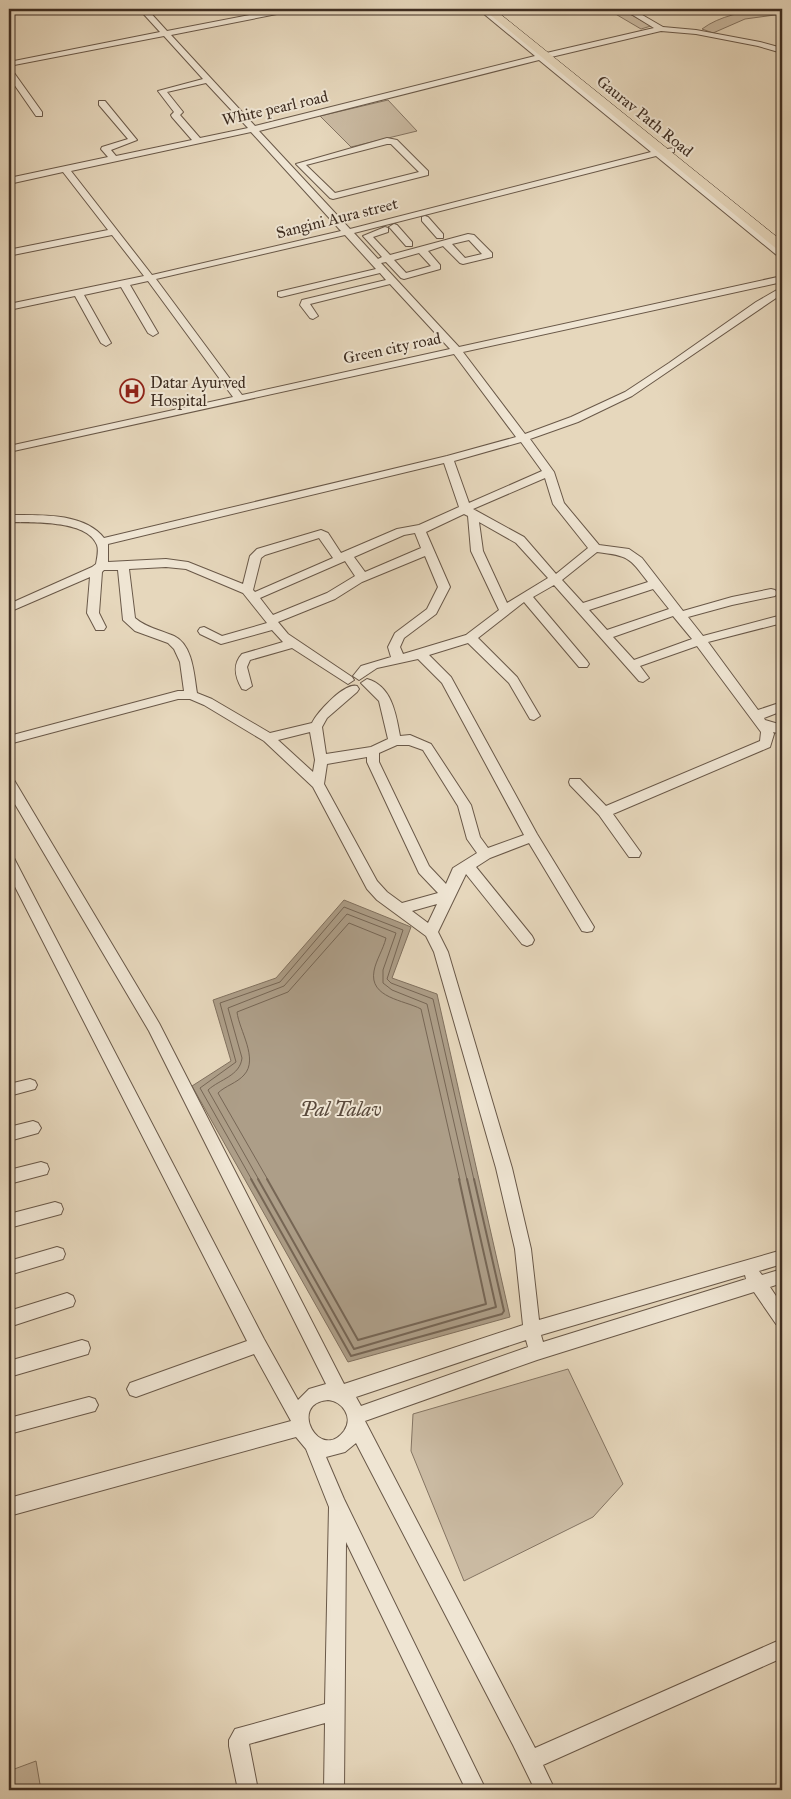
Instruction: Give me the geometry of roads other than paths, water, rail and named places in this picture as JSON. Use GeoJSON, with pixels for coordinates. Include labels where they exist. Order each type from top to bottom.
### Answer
{"type":"FeatureCollection","features":[{"type":"Feature","properties":{"kind":"main road","name":"Gaurav Path Road"},"geometry":{"type":"LineString","coordinates":[[488,9],[549,55]]}},
{"type":"Feature","properties":{"kind":"main road","name":"Gaurav Path Road"},"geometry":{"type":"LineString","coordinates":[[496,9],[664,152],[782,247]]}},
{"type":"Feature","properties":{"kind":"main road","name":"Gaurav Path Road"},"geometry":{"type":"LineString","coordinates":[[664,152],[782,239]]}},
{"type":"Feature","properties":{"kind":"street"},"geometry":{"type":"LineString","coordinates":[[143,9],[454,347],[549,472],[559,504],[595,548],[625,552],[638,562],[698,641],[729,678],[768,734],[766,744],[604,812]]}},
{"type":"Feature","properties":{"kind":"street"},"geometry":{"type":"LineString","coordinates":[[9,64],[292,9]]}},
{"type":"Feature","properties":{"kind":"street"},"geometry":{"type":"LineString","coordinates":[[482,9],[549,55]]}},
{"type":"Feature","properties":{"kind":"street"},"geometry":{"type":"LineString","coordinates":[[628,9],[661,29],[696,32],[760,44],[782,51]]}},
{"type":"Feature","properties":{"kind":"street","name":"White pearl road"},"geometry":{"type":"LineString","coordinates":[[9,181],[254,129],[661,29]]}},
{"type":"Feature","properties":{"kind":"street"},"geometry":{"type":"LineString","coordinates":[[9,72],[39,114]]}},
{"type":"Feature","properties":{"kind":"street"},"geometry":{"type":"LineString","coordinates":[[198,141],[175,115],[179,112],[161,92],[209,80]]}},
{"type":"Feature","properties":{"kind":"street"},"geometry":{"type":"LineString","coordinates":[[102,103],[133,139],[132,142],[105,149],[113,158]]}},
{"type":"Feature","properties":{"kind":"street"},"geometry":{"type":"LineString","coordinates":[[392,141],[425,172],[386,183],[334,196],[330,195],[300,163],[392,141]]}},
{"type":"Feature","properties":{"kind":"street"},"geometry":{"type":"LineString","coordinates":[[664,152],[782,255]]}},
{"type":"Feature","properties":{"kind":"street","name":"Sangini Aura street"},"geometry":{"type":"LineString","coordinates":[[9,307],[150,278],[347,232],[664,152]]}},
{"type":"Feature","properties":{"kind":"street"},"geometry":{"type":"LineString","coordinates":[[64,168],[150,278],[236,394]]}},
{"type":"Feature","properties":{"kind":"street"},"geometry":{"type":"LineString","coordinates":[[377,173],[386,183]]}},
{"type":"Feature","properties":{"kind":"street"},"geometry":{"type":"LineString","coordinates":[[365,176],[375,186]]}},
{"type":"Feature","properties":{"kind":"street"},"geometry":{"type":"LineString","coordinates":[[309,189],[321,186]]}},
{"type":"Feature","properties":{"kind":"street"},"geometry":{"type":"LineString","coordinates":[[422,250],[436,265],[436,268],[404,276],[368,236],[372,233],[450,213]]}},
{"type":"Feature","properties":{"kind":"street"},"geometry":{"type":"LineString","coordinates":[[281,294],[375,262],[384,255],[409,244],[443,240],[468,237],[473,238],[488,255],[463,261],[443,240],[425,219]]}},
{"type":"Feature","properties":{"kind":"street"},"geometry":{"type":"LineString","coordinates":[[394,227],[409,244]]}},
{"type":"Feature","properties":{"kind":"street"},"geometry":{"type":"LineString","coordinates":[[13,252],[114,232]]}},
{"type":"Feature","properties":{"kind":"street"},"geometry":{"type":"LineString","coordinates":[[384,255],[422,250],[443,240]]}},
{"type":"Feature","properties":{"kind":"street","name":"Green city road"},"geometry":{"type":"LineString","coordinates":[[454,347],[782,272]]}},
{"type":"Feature","properties":{"kind":"street","name":"Green city road"},"geometry":{"type":"LineString","coordinates":[[9,441],[782,279]]}},
{"type":"Feature","properties":{"kind":"street"},"geometry":{"type":"LineString","coordinates":[[313,316],[305,302],[392,281]]}},
{"type":"Feature","properties":{"kind":"street"},"geometry":{"type":"LineString","coordinates":[[124,283],[154,332]]}},
{"type":"Feature","properties":{"kind":"street"},"geometry":{"type":"LineString","coordinates":[[101,542],[220,511],[448,459],[524,438],[604,407],[640,387],[782,290]]}},
{"type":"Feature","properties":{"kind":"street"},"geometry":{"type":"LineString","coordinates":[[78,293],[106,344]]}},
{"type":"Feature","properties":{"kind":"street","name":"Green city road"},"geometry":{"type":"LineString","coordinates":[[9,449],[236,394]]}},
{"type":"Feature","properties":{"kind":"street"},"geometry":{"type":"LineString","coordinates":[[448,459],[469,512],[477,550],[506,611]]}},
{"type":"Feature","properties":{"kind":"street"},"geometry":{"type":"LineString","coordinates":[[250,593],[401,532],[422,528],[426,525],[469,512],[549,472]]}},
{"type":"Feature","properties":{"kind":"street"},"geometry":{"type":"LineString","coordinates":[[469,512],[520,540],[643,678]]}},
{"type":"Feature","properties":{"kind":"street"},"geometry":{"type":"LineString","coordinates":[[9,518],[63,521],[78,525],[94,533],[101,542],[104,554],[99,568],[93,613],[100,627]]}},
{"type":"Feature","properties":{"kind":"street"},"geometry":{"type":"LineString","coordinates":[[398,658],[394,647],[399,636],[432,611],[444,587],[420,532],[422,528]]}},
{"type":"Feature","properties":{"kind":"street"},"geometry":{"type":"LineString","coordinates":[[250,593],[254,559],[261,552],[321,534],[363,578]]}},
{"type":"Feature","properties":{"kind":"street"},"geometry":{"type":"LineString","coordinates":[[318,784],[321,760],[316,727],[322,715],[357,682],[365,669],[373,665],[420,654],[470,638],[525,596],[566,573],[595,548]]}},
{"type":"Feature","properties":{"kind":"street"},"geometry":{"type":"LineString","coordinates":[[204,631],[221,640],[273,622],[331,596],[363,578],[428,550]]}},
{"type":"Feature","properties":{"kind":"street"},"geometry":{"type":"LineString","coordinates":[[9,608],[99,568],[166,563],[188,566],[250,593],[284,637],[357,682],[377,688],[387,703],[395,741]]}},
{"type":"Feature","properties":{"kind":"street"},"geometry":{"type":"LineString","coordinates":[[123,566],[129,620],[139,628],[172,640],[179,647],[186,662],[191,695]]}},
{"type":"Feature","properties":{"kind":"street"},"geometry":{"type":"LineString","coordinates":[[581,608],[655,584]]}},
{"type":"Feature","properties":{"kind":"street"},"geometry":{"type":"LineString","coordinates":[[605,634],[677,614],[771,593]]}},
{"type":"Feature","properties":{"kind":"street"},"geometry":{"type":"LineString","coordinates":[[525,596],[583,664]]}},
{"type":"Feature","properties":{"kind":"street"},"geometry":{"type":"LineString","coordinates":[[631,665],[698,641],[782,619]]}},
{"type":"Feature","properties":{"kind":"street"},"geometry":{"type":"LineString","coordinates":[[470,638],[513,680],[534,716]]}},
{"type":"Feature","properties":{"kind":"street"},"geometry":{"type":"LineString","coordinates":[[246,686],[240,665],[242,660],[246,657],[294,643]]}},
{"type":"Feature","properties":{"kind":"street"},"geometry":{"type":"LineString","coordinates":[[420,654],[447,680],[532,837],[587,927]]}},
{"type":"Feature","properties":{"kind":"street"},"geometry":{"type":"LineString","coordinates":[[9,740],[30,736],[178,695],[191,695],[208,702],[268,738],[318,784],[365,876],[382,896],[431,932],[447,967],[504,1168],[523,1249],[532,1330],[537,1352]]}},
{"type":"Feature","properties":{"kind":"street"},"geometry":{"type":"LineString","coordinates":[[758,719],[782,706]]}},
{"type":"Feature","properties":{"kind":"street"},"geometry":{"type":"LineString","coordinates":[[758,719],[782,730]]}},
{"type":"Feature","properties":{"kind":"street"},"geometry":{"type":"LineString","coordinates":[[268,738],[316,727]]}},
{"type":"Feature","properties":{"kind":"street"},"geometry":{"type":"LineString","coordinates":[[9,747],[30,736]]}},
{"type":"Feature","properties":{"kind":"street"},"geometry":{"type":"LineString","coordinates":[[321,760],[373,751],[395,741],[410,740],[427,747],[464,805],[474,839],[485,854]]}},
{"type":"Feature","properties":{"kind":"street"},"geometry":{"type":"LineString","coordinates":[[373,751],[373,762],[424,869],[448,895]]}},
{"type":"Feature","properties":{"kind":"street"},"geometry":{"type":"LineString","coordinates":[[575,782],[604,812],[634,853]]}},
{"type":"Feature","properties":{"kind":"street"},"geometry":{"type":"LineString","coordinates":[[9,783],[154,1027],[340,1394]]}},
{"type":"Feature","properties":{"kind":"street"},"geometry":{"type":"LineString","coordinates":[[431,932],[458,872],[485,854],[532,837]]}},
{"type":"Feature","properties":{"kind":"street"},"geometry":{"type":"LineString","coordinates":[[9,862],[299,1423],[303,1435],[312,1443],[326,1448],[336,1446],[348,1438],[356,1420],[537,1352],[782,1276]]}},
{"type":"Feature","properties":{"kind":"street"},"geometry":{"type":"LineString","coordinates":[[467,866],[527,940]]}},
{"type":"Feature","properties":{"kind":"street"},"geometry":{"type":"LineString","coordinates":[[400,909],[448,895]]}},
{"type":"Feature","properties":{"kind":"street"},"geometry":{"type":"LineString","coordinates":[[9,1090],[30,1085]]}},
{"type":"Feature","properties":{"kind":"street"},"geometry":{"type":"LineString","coordinates":[[9,1134],[33,1128]]}},
{"type":"Feature","properties":{"kind":"street"},"geometry":{"type":"LineString","coordinates":[[9,1177],[41,1169]]}},
{"type":"Feature","properties":{"kind":"street"},"geometry":{"type":"LineString","coordinates":[[9,1221],[55,1209]]}},
{"type":"Feature","properties":{"kind":"street"},"geometry":{"type":"LineString","coordinates":[[9,1268],[57,1254]]}},
{"type":"Feature","properties":{"kind":"street"},"geometry":{"type":"LineString","coordinates":[[340,1394],[532,1330],[782,1256]]}},
{"type":"Feature","properties":{"kind":"street"},"geometry":{"type":"LineString","coordinates":[[747,1267],[782,1319]]}},
{"type":"Feature","properties":{"kind":"street"},"geometry":{"type":"LineString","coordinates":[[9,1319],[67,1301]]}},
{"type":"Feature","properties":{"kind":"street"},"geometry":{"type":"LineString","coordinates":[[136,1389],[258,1345]]}},
{"type":"Feature","properties":{"kind":"street"},"geometry":{"type":"LineString","coordinates":[[9,1369],[82,1348]]}},
{"type":"Feature","properties":{"kind":"street"},"geometry":{"type":"LineString","coordinates":[[299,1423],[306,1402],[313,1396],[330,1392],[340,1394],[348,1399],[354,1407],[356,1420],[545,1790]]}},
{"type":"Feature","properties":{"kind":"street"},"geometry":{"type":"LineString","coordinates":[[9,1426],[88,1405]]}},
{"type":"Feature","properties":{"kind":"street"},"geometry":{"type":"LineString","coordinates":[[9,1507],[299,1423]]}},
{"type":"Feature","properties":{"kind":"street"},"geometry":{"type":"LineString","coordinates":[[312,1443],[337,1505],[476,1790]]}},
{"type":"Feature","properties":{"kind":"street"},"geometry":{"type":"LineString","coordinates":[[334,1790],[337,1505]]}},
{"type":"Feature","properties":{"kind":"street"},"geometry":{"type":"LineString","coordinates":[[531,1760],[782,1648]]}},
{"type":"Feature","properties":{"kind":"street"},"geometry":{"type":"LineString","coordinates":[[248,1790],[239,1746],[239,1740],[242,1736],[335,1711]]}},
{"type":"Feature","properties":{"kind":"water","name":"Pal Talav"},"geometry":{"type":"Polygon","coordinates":[[[344,900],[411,927],[392,978],[437,994],[510,1317],[348,1362],[192,1086],[231,1061],[213,1000],[276,978],[344,900]]]}},
{"type":"Feature","properties":{"kind":"place","name":"Datar Ayurved Hospital"},"geometry":{"type":"Point","coordinates":[132,391]}}]}
